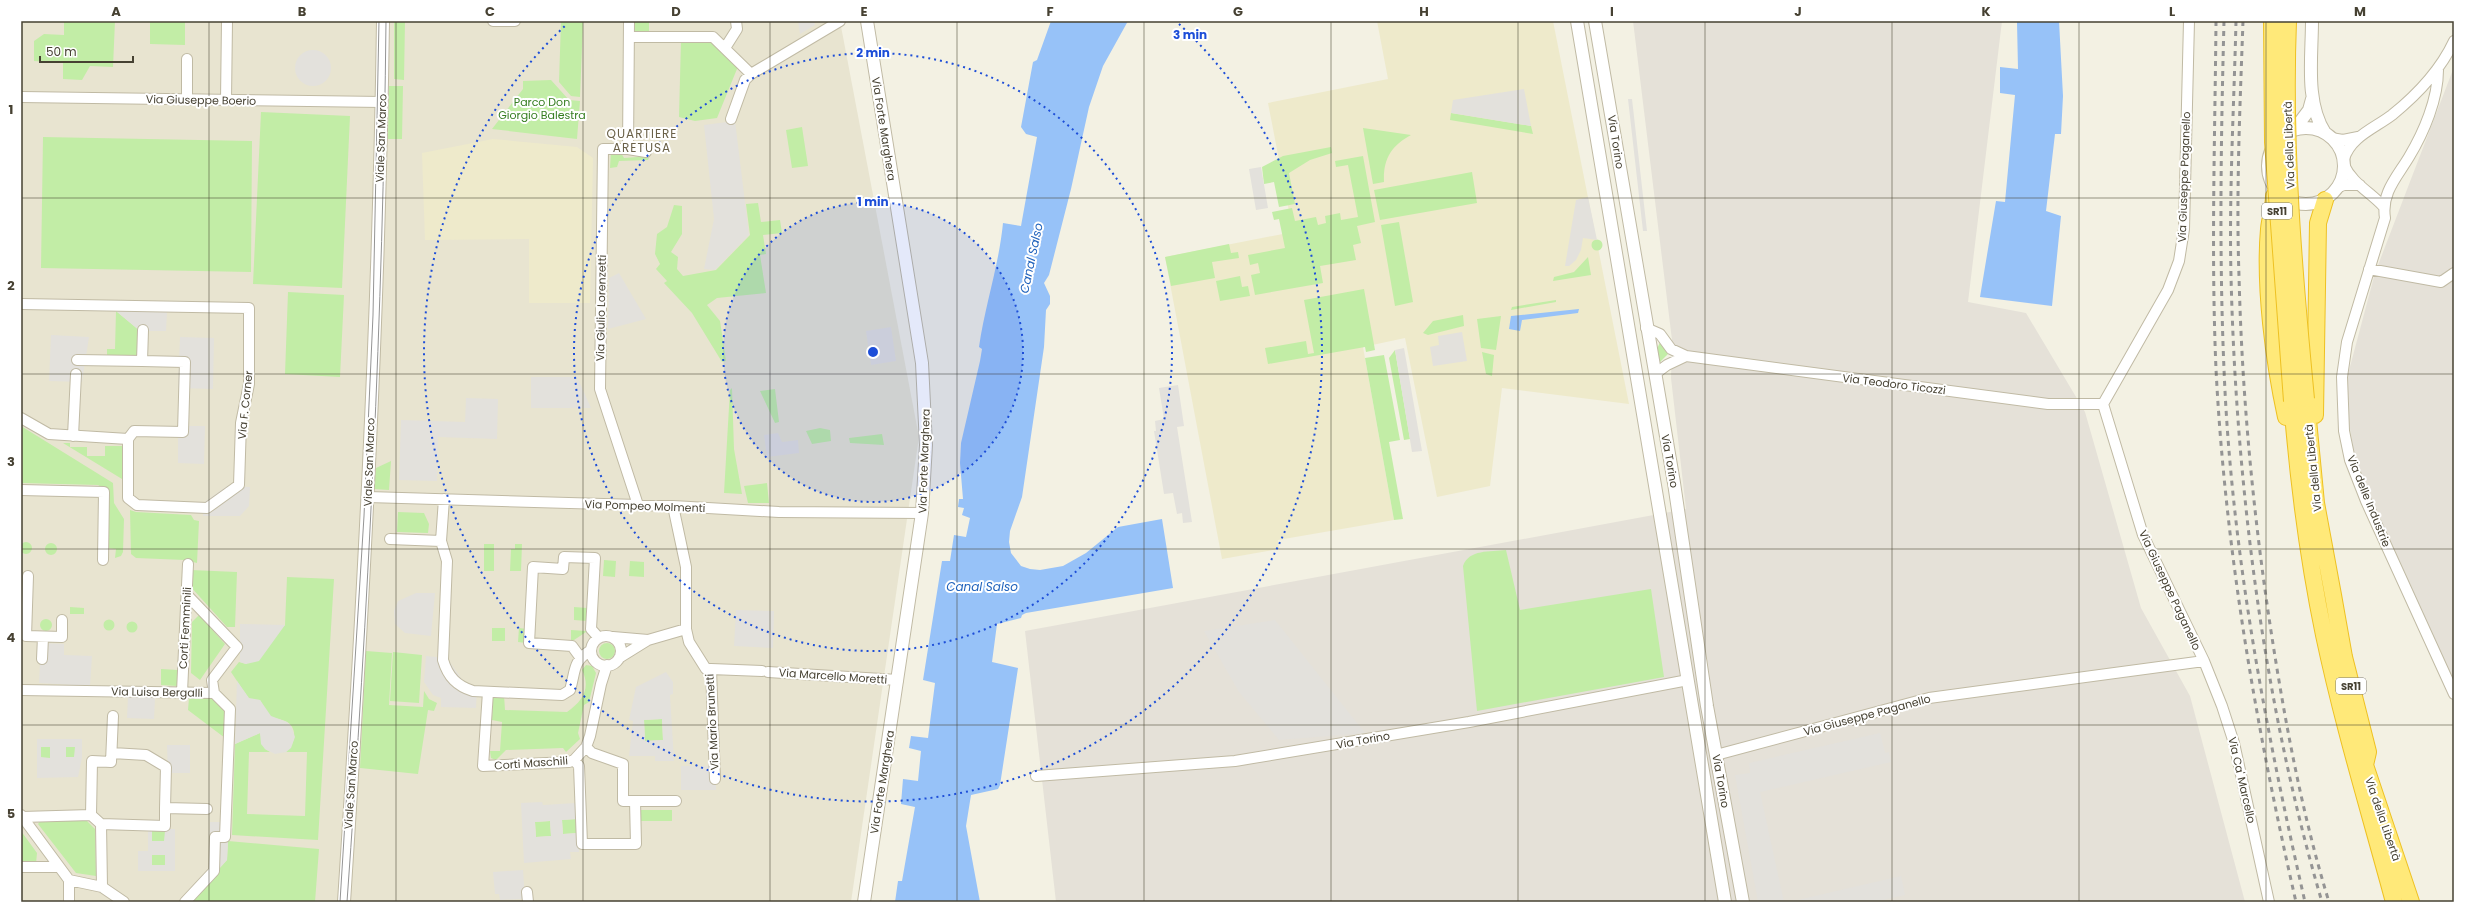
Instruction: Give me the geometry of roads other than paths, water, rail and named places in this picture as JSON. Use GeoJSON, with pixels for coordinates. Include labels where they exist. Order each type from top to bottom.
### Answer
{"type":"FeatureCollection","features":[{"type":"Feature","properties":{"kind":"highway"},"geometry":{"type":"LineString","coordinates":[[2265,21],[2266,93],[2274,144]]}},
{"type":"Feature","properties":{"kind":"highway","name":"Via della Libertà"},"geometry":{"type":"LineString","coordinates":[[2272,21],[2273,142],[2299,400],[2312,464],[2316,503],[2344,657],[2368,752],[2365,765],[2411,902]]}},
{"type":"Feature","properties":{"kind":"highway","name":"Via della Libertà"},"geometry":{"type":"LineString","coordinates":[[2288,21],[2287,90],[2299,400],[2297,462],[2324,635],[2360,782],[2394,902]]}},
{"type":"Feature","properties":{"kind":"highway"},"geometry":{"type":"LineString","coordinates":[[2273,185],[2275,193],[2269,229],[2268,259],[2272,310],[2280,391],[2297,462]]}},
{"type":"Feature","properties":{"kind":"highway"},"geometry":{"type":"LineString","coordinates":[[2312,464],[2315,418],[2318,223],[2325,200]]}},
{"type":"Feature","properties":{"kind":"street"},"geometry":{"type":"LineString","coordinates":[[226,100],[227,21]]}},
{"type":"Feature","properties":{"kind":"street","name":"Viale San Marco"},"geometry":{"type":"LineString","coordinates":[[344,902],[368,497],[382,102],[383,21]]}},
{"type":"Feature","properties":{"kind":"street"},"geometry":{"type":"LineString","coordinates":[[494,21],[515,21]]}},
{"type":"Feature","properties":{"kind":"street"},"geometry":{"type":"LineString","coordinates":[[628,149],[629,21]]}},
{"type":"Feature","properties":{"kind":"street"},"geometry":{"type":"LineString","coordinates":[[725,48],[737,29],[736,21]]}},
{"type":"Feature","properties":{"kind":"street"},"geometry":{"type":"LineString","coordinates":[[731,119],[745,80],[751,74],[840,21]]}},
{"type":"Feature","properties":{"kind":"street","name":"Via Forte Marghera"},"geometry":{"type":"LineString","coordinates":[[864,902],[922,514],[926,445],[922,363],[867,21]]}},
{"type":"Feature","properties":{"kind":"street","name":"Via Torino"},"geometry":{"type":"LineString","coordinates":[[1577,21],[1726,902]]}},
{"type":"Feature","properties":{"kind":"street","name":"Via Torino"},"geometry":{"type":"LineString","coordinates":[[1595,21],[1655,374],[1716,755],[1743,902]]}},
{"type":"Feature","properties":{"kind":"street","name":"Via Giuseppe Paganello"},"geometry":{"type":"LineString","coordinates":[[1716,755],[1929,698],[2204,661],[2143,535],[2103,404],[2168,290],[2179,261],[2184,229],[2189,21]]}},
{"type":"Feature","properties":{"kind":"street","name":"Via della Libertà"},"geometry":{"type":"LineString","coordinates":[[2294,130],[2309,110],[2312,96],[2312,21]]}},
{"type":"Feature","properties":{"kind":"street"},"geometry":{"type":"LineString","coordinates":[[629,37],[713,37],[751,74]]}},
{"type":"Feature","properties":{"kind":"street","name":"Via delle Industrie"},"geometry":{"type":"LineString","coordinates":[[2344,162],[2351,144],[2392,115],[2416,94],[2438,70],[2454,41]]}},
{"type":"Feature","properties":{"kind":"street"},"geometry":{"type":"LineString","coordinates":[[187,59],[187,99]]}},
{"type":"Feature","properties":{"kind":"street","name":"Via delle Industrie"},"geometry":{"type":"LineString","coordinates":[[2438,70],[2437,94],[2416,143],[2393,181],[2383,206],[2385,218],[2347,342],[2342,377],[2344,431],[2350,460],[2366,501],[2454,694]]}},
{"type":"Feature","properties":{"kind":"street","name":"Via della Libertà"},"geometry":{"type":"LineString","coordinates":[[2312,96],[2318,123],[2328,136]]}},
{"type":"Feature","properties":{"kind":"street","name":"Via Giuseppe Boerio"},"geometry":{"type":"LineString","coordinates":[[21,97],[382,102]]}},
{"type":"Feature","properties":{"kind":"street"},"geometry":{"type":"LineString","coordinates":[[2344,162],[2340,183],[2325,200],[2314,204],[2296,202],[2280,194],[2273,185],[2267,164],[2274,144],[2282,136],[2294,130],[2310,128],[2328,136],[2351,139],[2360,137]]}},
{"type":"Feature","properties":{"kind":"street"},"geometry":{"type":"LineString","coordinates":[[2328,136],[2341,150],[2348,173],[2360,185],[2373,194],[2383,206]]}},
{"type":"Feature","properties":{"kind":"street","name":"Via Giulio Lorenzetti"},"geometry":{"type":"LineString","coordinates":[[638,505],[600,389],[603,149],[628,149],[646,152]]}},
{"type":"Feature","properties":{"kind":"street"},"geometry":{"type":"LineString","coordinates":[[2336,188],[2344,185],[2360,185]]}},
{"type":"Feature","properties":{"kind":"street"},"geometry":{"type":"LineString","coordinates":[[2369,269],[2441,282],[2454,273]]}},
{"type":"Feature","properties":{"kind":"street","name":"Via F. Corner"},"geometry":{"type":"LineString","coordinates":[[21,304],[249,308],[249,384],[241,423],[239,485],[207,508],[137,505],[128,498],[128,439]]}},
{"type":"Feature","properties":{"kind":"street","name":"Via Teodoro Ticozzi"},"geometry":{"type":"LineString","coordinates":[[1646,328],[1660,334],[1671,349],[1686,356],[2048,404],[2103,404]]}},
{"type":"Feature","properties":{"kind":"street"},"geometry":{"type":"LineString","coordinates":[[142,330],[142,361]]}},
{"type":"Feature","properties":{"kind":"street"},"geometry":{"type":"LineString","coordinates":[[1655,374],[1666,365],[1686,356]]}},
{"type":"Feature","properties":{"kind":"street"},"geometry":{"type":"LineString","coordinates":[[21,418],[49,434],[128,439],[134,431],[183,432],[185,362],[77,360]]}},
{"type":"Feature","properties":{"kind":"street"},"geometry":{"type":"LineString","coordinates":[[73,436],[76,374]]}},
{"type":"Feature","properties":{"kind":"street"},"geometry":{"type":"LineString","coordinates":[[21,490],[104,492],[103,560]]}},
{"type":"Feature","properties":{"kind":"street","name":"Via Pompeo Molmenti"},"geometry":{"type":"LineString","coordinates":[[368,497],[673,506],[779,512],[922,514]]}},
{"type":"Feature","properties":{"kind":"street"},"geometry":{"type":"LineString","coordinates":[[444,499],[441,541],[447,561],[443,660],[446,670],[461,687],[473,691],[488,692],[567,694],[580,657],[591,650],[599,638]]}},
{"type":"Feature","properties":{"kind":"street","name":"Via Mario Brunetti"},"geometry":{"type":"LineString","coordinates":[[673,506],[686,567],[686,629],[689,642],[706,669],[711,669],[715,779]]}},
{"type":"Feature","properties":{"kind":"street"},"geometry":{"type":"LineString","coordinates":[[390,539],[441,541]]}},
{"type":"Feature","properties":{"kind":"street"},"geometry":{"type":"LineString","coordinates":[[580,657],[572,646],[529,643],[533,567],[563,569],[564,557],[595,558],[591,629],[599,638],[648,640]]}},
{"type":"Feature","properties":{"kind":"street","name":"Corti Femminili"},"geometry":{"type":"LineString","coordinates":[[182,692],[188,564]]}},
{"type":"Feature","properties":{"kind":"street"},"geometry":{"type":"LineString","coordinates":[[28,576],[26,636],[62,637],[62,620]]}},
{"type":"Feature","properties":{"kind":"street"},"geometry":{"type":"LineString","coordinates":[[187,595],[237,647],[212,680],[214,693]]}},
{"type":"Feature","properties":{"kind":"street"},"geometry":{"type":"LineString","coordinates":[[591,650],[598,663],[607,665],[648,640],[686,629]]}},
{"type":"Feature","properties":{"kind":"street"},"geometry":{"type":"LineString","coordinates":[[42,659],[43,637]]}},
{"type":"Feature","properties":{"kind":"street"},"geometry":{"type":"LineString","coordinates":[[613,638],[621,649],[619,658]]}},
{"type":"Feature","properties":{"kind":"street","name":"Via Ca' Marcello"},"geometry":{"type":"LineString","coordinates":[[2204,661],[2234,743],[2269,902]]}},
{"type":"Feature","properties":{"kind":"street","name":"Corti Maschili"},"geometry":{"type":"LineString","coordinates":[[488,692],[483,766],[569,762],[574,760],[586,747],[607,665]]}},
{"type":"Feature","properties":{"kind":"street","name":"Via Marcello Moretti"},"geometry":{"type":"LineString","coordinates":[[711,669],[898,680]]}},
{"type":"Feature","properties":{"kind":"street","name":"Via Torino"},"geometry":{"type":"LineString","coordinates":[[1036,776],[1235,761],[1468,722],[1688,680]]}},
{"type":"Feature","properties":{"kind":"street","name":"Via Luisa Bergalli"},"geometry":{"type":"LineString","coordinates":[[21,690],[214,693],[230,709],[225,837],[215,837],[214,871],[185,902]]}},
{"type":"Feature","properties":{"kind":"street"},"geometry":{"type":"LineString","coordinates":[[112,758],[113,716]]}},
{"type":"Feature","properties":{"kind":"street"},"geometry":{"type":"LineString","coordinates":[[586,747],[592,753],[623,764],[623,801],[676,801]]}},
{"type":"Feature","properties":{"kind":"street"},"geometry":{"type":"LineString","coordinates":[[22,816],[91,815],[101,824],[165,826],[166,767],[146,755],[92,761],[91,815]]}},
{"type":"Feature","properties":{"kind":"street"},"geometry":{"type":"LineString","coordinates":[[574,760],[579,766],[582,844],[636,844],[635,801]]}},
{"type":"Feature","properties":{"kind":"street"},"geometry":{"type":"LineString","coordinates":[[2365,765],[2396,840],[2417,902]]}},
{"type":"Feature","properties":{"kind":"street"},"geometry":{"type":"LineString","coordinates":[[165,808],[207,809]]}},
{"type":"Feature","properties":{"kind":"street"},"geometry":{"type":"LineString","coordinates":[[22,816],[69,880],[102,887],[124,902]]}},
{"type":"Feature","properties":{"kind":"street"},"geometry":{"type":"LineString","coordinates":[[101,824],[102,887]]}},
{"type":"Feature","properties":{"kind":"street"},"geometry":{"type":"LineString","coordinates":[[21,867],[58,867]]}},
{"type":"Feature","properties":{"kind":"street"},"geometry":{"type":"LineString","coordinates":[[69,880],[69,902]]}},
{"type":"Feature","properties":{"kind":"water","name":"Canal Salso"},"geometry":{"type":"Polygon","coordinates":[[[1051,21],[1128,21],[1103,66],[1089,107],[1071,189],[1049,275],[1044,283],[1050,296],[1050,304],[1046,310],[1044,347],[1022,497],[1010,531],[1009,542],[1011,553],[1021,566],[1030,569],[1040,570],[1063,566],[1086,553],[1118,527],[1162,519],[1173,588],[1026,613],[1022,615],[1021,618],[997,624],[992,662],[1018,668],[1000,785],[998,789],[971,795],[966,826],[980,902],[895,902],[898,881],[902,881],[915,807],[901,804],[903,779],[918,781],[921,751],[909,748],[911,736],[928,738],[935,683],[923,680],[942,561],[950,561],[954,535],[966,537],[970,518],[962,515],[964,508],[958,507],[959,499],[963,499],[960,463],[961,443],[980,361],[982,349],[979,347],[1003,223],[1021,226],[1037,137],[1026,134],[1021,127],[1033,62],[1037,60],[1051,21]]]}},
{"type":"Feature","properties":{"kind":"water"},"geometry":{"type":"Polygon","coordinates":[[[2011,21],[2059,21],[2063,96],[2061,134],[2055,134],[2046,211],[2061,216],[2052,306],[1980,297],[1996,201],[2005,202],[2015,95],[2000,93],[2000,67],[2018,69],[2017,22],[2011,21]]]}},
{"type":"Feature","properties":{"kind":"water"},"geometry":{"type":"Polygon","coordinates":[[[1579,309],[1578,313],[1522,320],[1520,331],[1509,329],[1511,316],[1579,309]]]}},
{"type":"Feature","properties":{"kind":"tram line"},"geometry":{"type":"LineString","coordinates":[[340,902],[364,516],[373,315],[379,21]]}},
{"type":"Feature","properties":{"kind":"tram line"},"geometry":{"type":"LineString","coordinates":[[347,902],[362,682],[378,352],[382,241],[386,21]]}},
{"type":"Feature","properties":{"kind":"railway"},"geometry":{"type":"LineString","coordinates":[[2216,21],[2214,282],[2216,369],[2220,436],[2244,637],[2255,704],[2281,836],[2296,902]]}},
{"type":"Feature","properties":{"kind":"railway"},"geometry":{"type":"LineString","coordinates":[[2224,21],[2221,152],[2221,282],[2224,369],[2234,503],[2252,637],[2276,770],[2305,902]]}},
{"type":"Feature","properties":{"kind":"railway"},"geometry":{"type":"LineString","coordinates":[[2236,21],[2231,180],[2231,276],[2239,433],[2246,512],[2256,592],[2284,749],[2301,826],[2322,902]]}},
{"type":"Feature","properties":{"kind":"railway"},"geometry":{"type":"LineString","coordinates":[[2243,21],[2238,244],[2240,321],[2249,454],[2265,587],[2282,699],[2302,802],[2329,902]]}},
{"type":"Feature","properties":{"kind":"district","name":"QUARTIERE ARETUSA"},"geometry":{"type":"Point","coordinates":[642,140]}},
{"type":"Feature","properties":{"kind":"park label","name":"Parco Don Giorgio Balestra"},"geometry":{"type":"Point","coordinates":[542,108]}}]}
